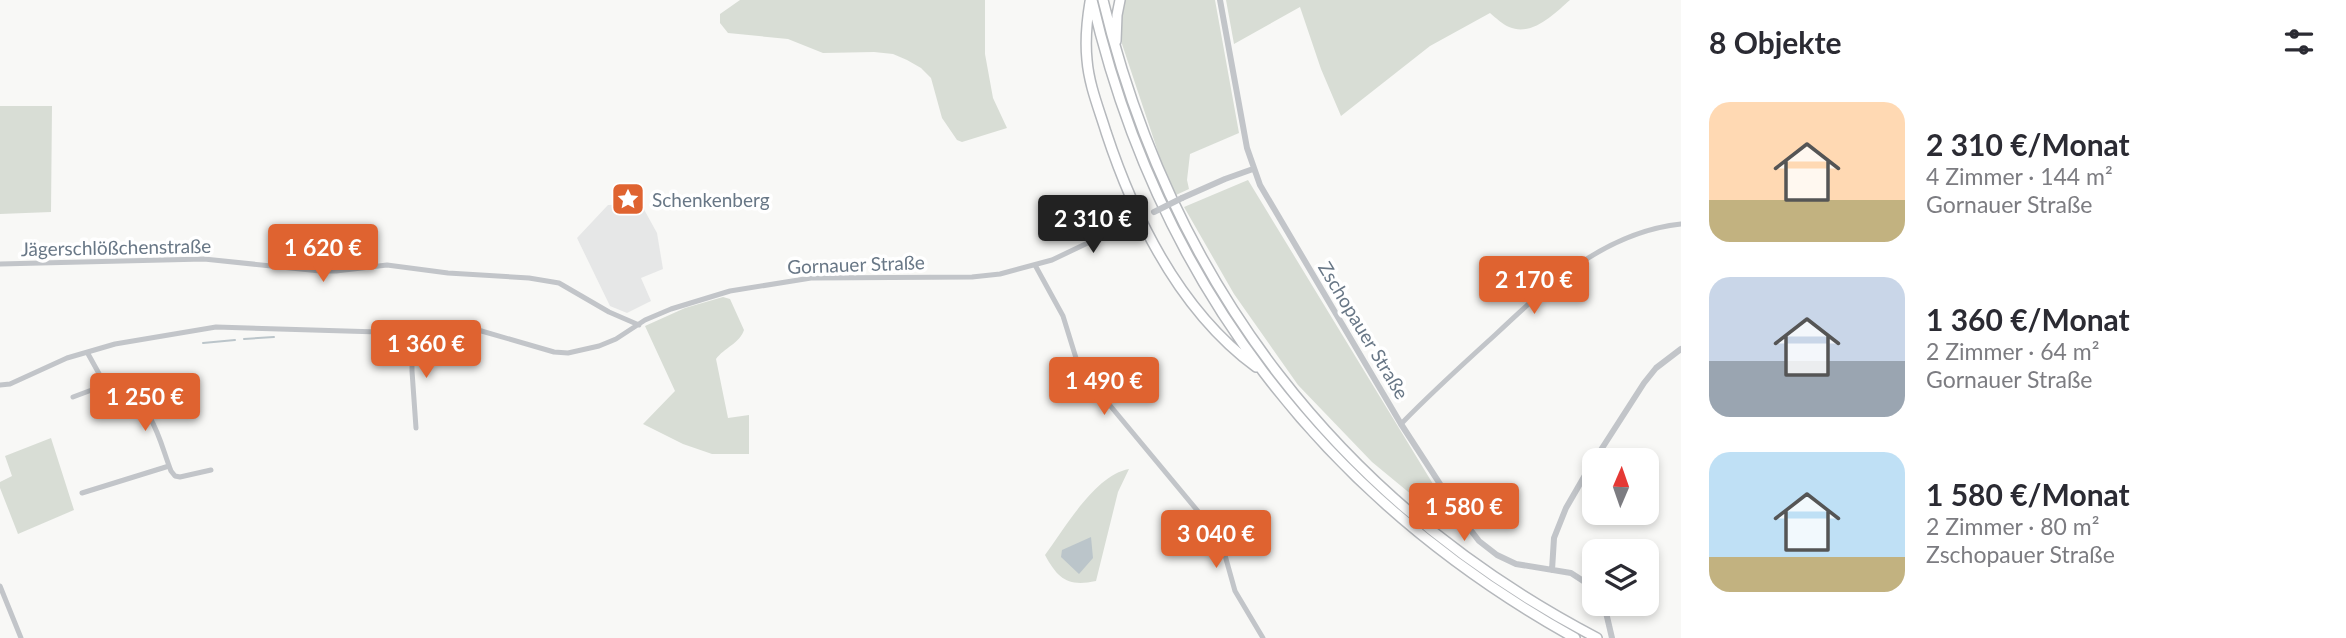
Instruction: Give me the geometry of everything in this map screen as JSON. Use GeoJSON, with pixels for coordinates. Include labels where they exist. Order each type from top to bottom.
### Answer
{"type":"FeatureCollection","features":[{"type":"Feature","properties":{"kind":"highway"},"geometry":{"type":"LineString","coordinates":[[1091,0],[1086,43],[1088,72],[1109,141],[1140,218],[1175,278],[1205,320],[1246,360],[1264,373]]}},
{"type":"Feature","properties":{"kind":"highway"},"geometry":{"type":"LineString","coordinates":[[1091,0],[1120,102],[1154,188],[1204,284],[1264,373],[1330,451],[1403,520],[1482,582],[1575,638]]}},
{"type":"Feature","properties":{"kind":"highway"},"geometry":{"type":"LineString","coordinates":[[1103,0],[1154,160],[1182,223],[1232,310],[1291,391],[1366,473],[1442,539],[1510,588],[1597,638]]}},
{"type":"Feature","properties":{"kind":"highway"},"geometry":{"type":"LineString","coordinates":[[1116,47],[1117,15],[1121,0]]}},
{"type":"Feature","properties":{"kind":"street","name":"Zschopauer Straße"},"geometry":{"type":"LineString","coordinates":[[1220,0],[1253,169],[1273,210],[1401,424],[1479,541],[1497,555],[1516,564],[1571,573],[1582,580]]}},
{"type":"Feature","properties":{"kind":"street","name":"Gornauer Straße"},"geometry":{"type":"LineString","coordinates":[[0,385],[10,384],[31,372],[87,352],[150,337],[216,327],[412,333],[478,330],[554,352],[568,353],[616,339],[645,320],[690,302],[752,287],[811,278],[972,277],[1000,274],[1035,265],[1052,260],[1213,184],[1253,169]]}},
{"type":"Feature","properties":{"kind":"street"},"geometry":{"type":"LineString","coordinates":[[1401,424],[1524,308],[1573,267],[1631,235],[1652,228],[1681,224]]}},
{"type":"Feature","properties":{"kind":"street","name":"Jägerschlößchenstraße"},"geometry":{"type":"LineString","coordinates":[[0,264],[204,259],[320,271],[387,265],[448,273],[529,278],[559,283],[609,312],[639,325]]}},
{"type":"Feature","properties":{"kind":"street"},"geometry":{"type":"LineString","coordinates":[[1035,265],[1063,316],[1080,366],[1221,541],[1236,591],[1263,638]]}},
{"type":"Feature","properties":{"kind":"street"},"geometry":{"type":"LineString","coordinates":[[412,333],[416,428]]}},
{"type":"Feature","properties":{"kind":"street"},"geometry":{"type":"LineString","coordinates":[[1552,570],[1554,538],[1577,486],[1644,383],[1656,369],[1681,349]]}},
{"type":"Feature","properties":{"kind":"street"},"geometry":{"type":"LineString","coordinates":[[87,352],[109,390],[123,393],[148,413],[157,428],[174,474],[178,477],[211,470]]}},
{"type":"Feature","properties":{"kind":"street"},"geometry":{"type":"LineString","coordinates":[[73,397],[105,385]]}},
{"type":"Feature","properties":{"kind":"street"},"geometry":{"type":"LineString","coordinates":[[82,493],[169,466]]}},
{"type":"Feature","properties":{"kind":"street"},"geometry":{"type":"LineString","coordinates":[[0,586],[21,638]]}},
{"type":"Feature","properties":{"kind":"street"},"geometry":{"type":"LineString","coordinates":[[1607,616],[1612,638]]}},
{"type":"Feature","properties":{"kind":"shaded area"},"geometry":{"type":"Polygon","coordinates":[[[740,0],[985,0],[985,54],[993,98],[1007,128],[962,142],[957,140],[942,118],[931,78],[921,68],[893,54],[823,53],[788,39],[728,33],[720,23],[720,14],[740,0]]]}},
{"type":"Feature","properties":{"kind":"shaded area"},"geometry":{"type":"Polygon","coordinates":[[[1125,0],[1215,0],[1239,133],[1190,154],[1187,180],[1189,189],[1176,195],[1162,164],[1122,44],[1120,24],[1125,0]]]}},
{"type":"Feature","properties":{"kind":"shaded area"},"geometry":{"type":"Polygon","coordinates":[[[1226,0],[1570,0],[1542,22],[1526,29],[1509,27],[1490,13],[1430,46],[1341,116],[1321,69],[1300,7],[1234,44],[1226,0]]]}},
{"type":"Feature","properties":{"kind":"shaded area"},"geometry":{"type":"Polygon","coordinates":[[[0,106],[52,106],[51,212],[0,214],[0,106]]]}},
{"type":"Feature","properties":{"kind":"shaded area"},"geometry":{"type":"Polygon","coordinates":[[[1248,180],[1447,507],[1435,514],[1372,462],[1298,385],[1234,294],[1184,207],[1248,180]]]}},
{"type":"Feature","properties":{"kind":"shaded area"},"geometry":{"type":"Polygon","coordinates":[[[641,204],[657,233],[663,269],[641,278],[651,301],[627,313],[610,306],[577,238],[608,205],[641,204]]]}},
{"type":"Feature","properties":{"kind":"shaded area"},"geometry":{"type":"Polygon","coordinates":[[[723,297],[730,299],[744,330],[716,359],[728,418],[749,415],[749,454],[712,454],[683,444],[643,424],[675,391],[645,326],[685,308],[723,297]]]}},
{"type":"Feature","properties":{"kind":"shaded area"},"geometry":{"type":"Polygon","coordinates":[[[51,438],[74,510],[18,534],[0,488],[0,482],[12,476],[5,456],[51,438]]]}},
{"type":"Feature","properties":{"kind":"shaded area"},"geometry":{"type":"Polygon","coordinates":[[[1129,469],[1118,492],[1096,581],[1078,583],[1065,579],[1045,555],[1093,492],[1116,473],[1129,469]]]}},
{"type":"Feature","properties":{"kind":"shaded area"},"geometry":{"type":"Polygon","coordinates":[[[1091,537],[1093,558],[1079,574],[1061,557],[1062,550],[1091,537]]]}},
{"type":"Feature","properties":{"kind":"waterway"},"geometry":{"type":"LineString","coordinates":[[244,339],[274,337]]}},
{"type":"Feature","properties":{"kind":"waterway"},"geometry":{"type":"LineString","coordinates":[[203,343],[235,340]]}},
{"type":"Feature","properties":{"kind":"place","name":"Schenkenberg"},"geometry":{"type":"Point","coordinates":[628,199]}}]}
